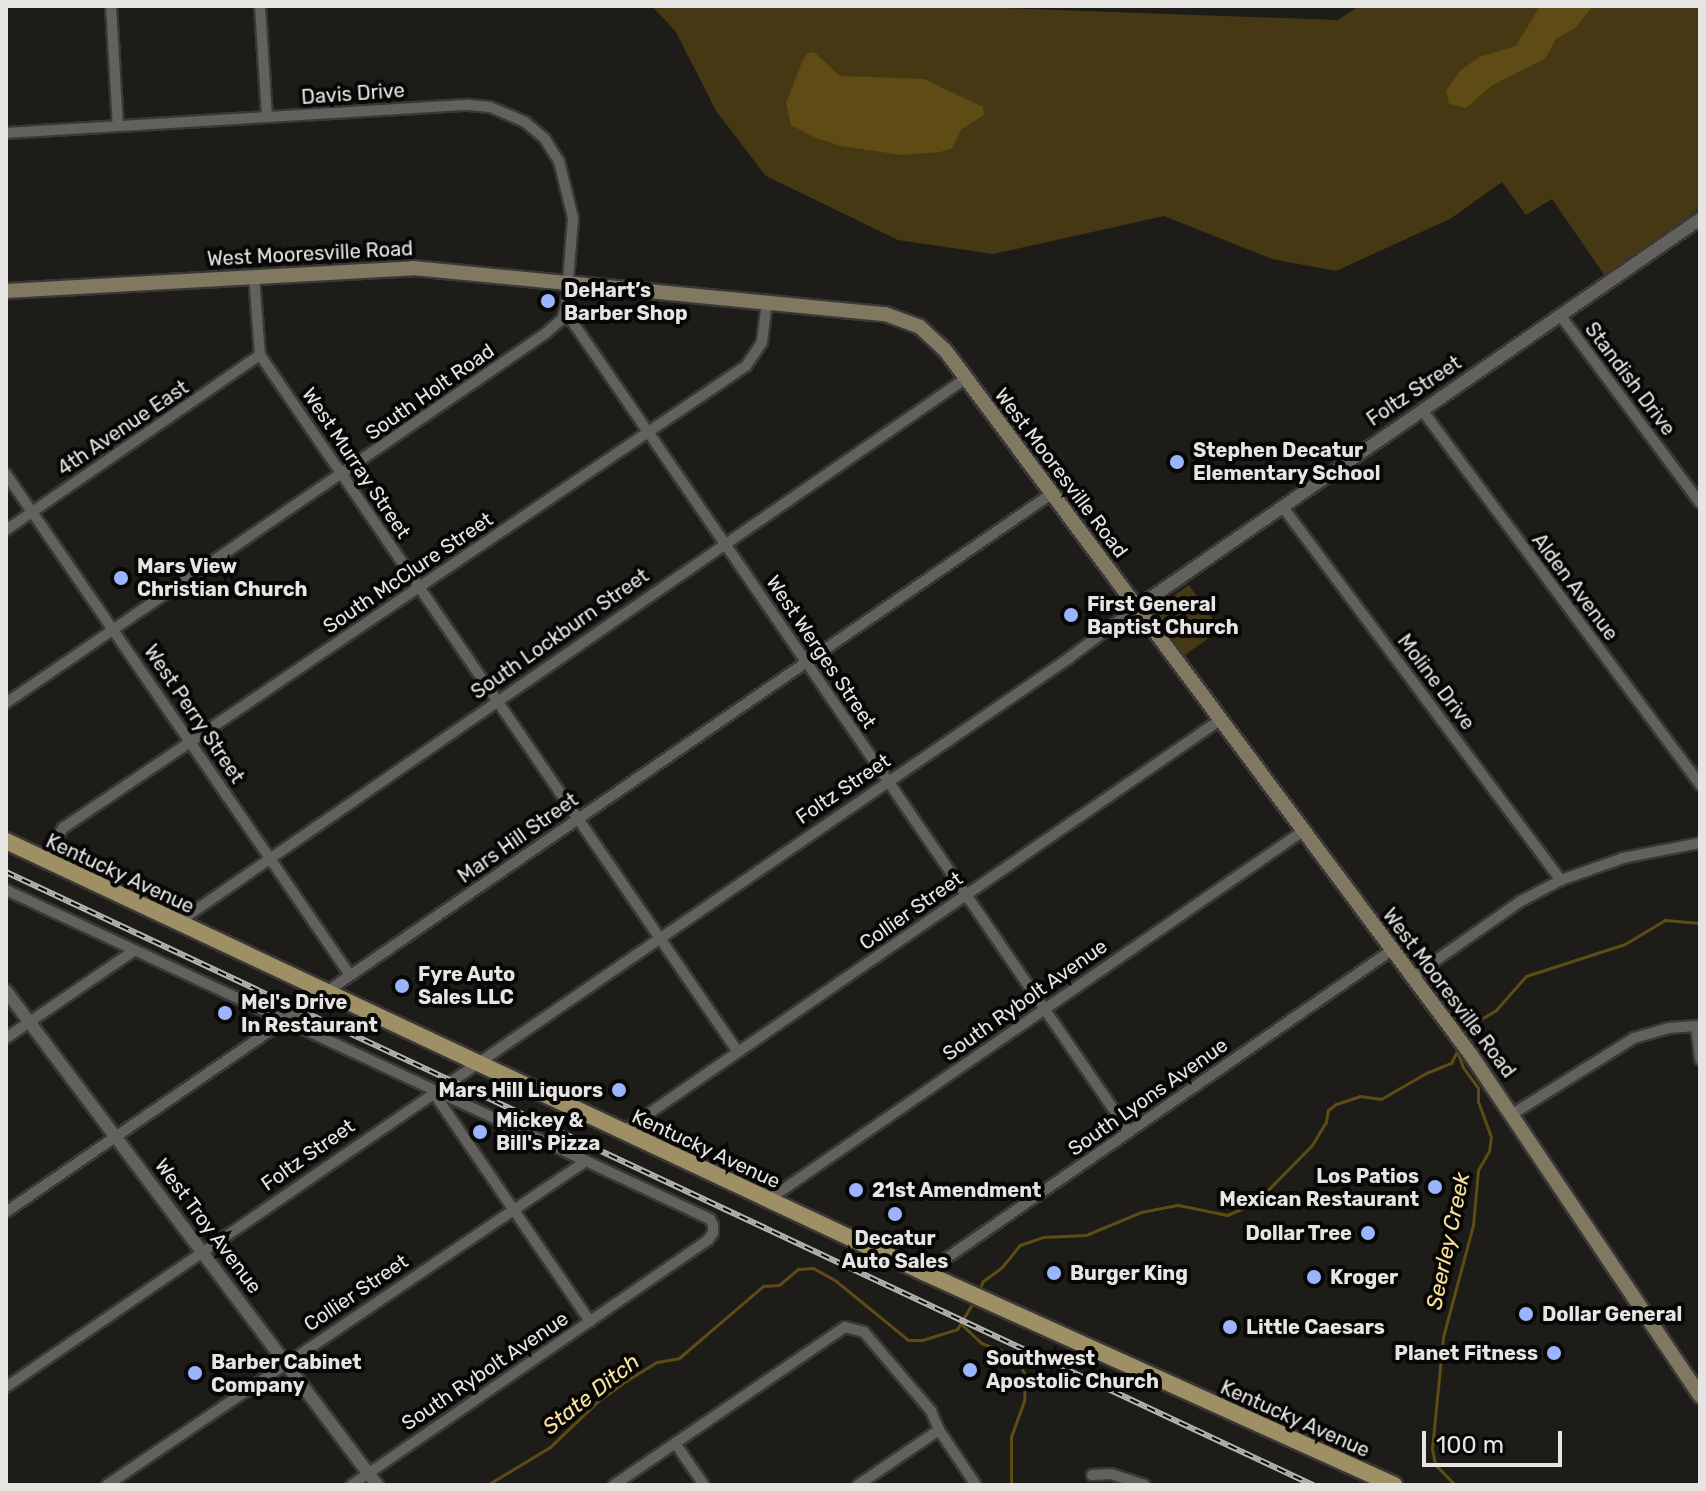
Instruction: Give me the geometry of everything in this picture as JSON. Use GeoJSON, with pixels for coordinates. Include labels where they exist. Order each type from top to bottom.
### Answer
{"type":"FeatureCollection","features":[{"type":"Feature","properties":{"kind":"main road","name":"West Mooresville Road"},"geometry":{"type":"LineString","coordinates":[[6,291],[394,267],[569,281],[903,319],[931,335],[1514,1113],[1700,1396]]}},
{"type":"Feature","properties":{"kind":"main road","name":"Kentucky Avenue"},"geometry":{"type":"LineString","coordinates":[[6,841],[925,1273],[1394,1485]]}},
{"type":"Feature","properties":{"kind":"street"},"geometry":{"type":"LineString","coordinates":[[111,6],[118,126]]}},
{"type":"Feature","properties":{"kind":"street"},"geometry":{"type":"LineString","coordinates":[[260,6],[267,117]]}},
{"type":"Feature","properties":{"kind":"street","name":"Davis Drive"},"geometry":{"type":"LineString","coordinates":[[6,133],[468,105],[490,107],[518,118],[549,144],[567,180],[574,234],[569,281]]}},
{"type":"Feature","properties":{"kind":"street","name":"Foltz Street"},"geometry":{"type":"LineString","coordinates":[[6,1387],[889,782],[1282,506],[1700,219]]}},
{"type":"Feature","properties":{"kind":"street","name":"West Murray Street"},"geometry":{"type":"LineString","coordinates":[[254,276],[260,355],[738,1052]]}},
{"type":"Feature","properties":{"kind":"street"},"geometry":{"type":"LineString","coordinates":[[565,311],[569,281]]}},
{"type":"Feature","properties":{"kind":"street","name":"South McClure Street"},"geometry":{"type":"LineString","coordinates":[[45,860],[63,828],[747,365],[762,342],[767,302]]}},
{"type":"Feature","properties":{"kind":"street","name":"West Werges Street"},"geometry":{"type":"LineString","coordinates":[[565,311],[1129,1132]]}},
{"type":"Feature","properties":{"kind":"street","name":"South Holt Road"},"geometry":{"type":"LineString","coordinates":[[6,703],[546,333],[565,311]]}},
{"type":"Feature","properties":{"kind":"street","name":"Standish Drive"},"geometry":{"type":"LineString","coordinates":[[1560,315],[1700,503]]}},
{"type":"Feature","properties":{"kind":"street","name":"4th Avenue East"},"geometry":{"type":"LineString","coordinates":[[6,530],[260,355]]}},
{"type":"Feature","properties":{"kind":"street","name":"South Lockburn Street"},"geometry":{"type":"LineString","coordinates":[[177,923],[966,378]]}},
{"type":"Feature","properties":{"kind":"street","name":"Alden Avenue"},"geometry":{"type":"LineString","coordinates":[[1422,410],[1700,785]]}},
{"type":"Feature","properties":{"kind":"street","name":"West Perry Street"},"geometry":{"type":"LineString","coordinates":[[6,474],[350,975]]}},
{"type":"Feature","properties":{"kind":"street","name":"Mars Hill Street"},"geometry":{"type":"LineString","coordinates":[[6,1212],[1051,494]]}},
{"type":"Feature","properties":{"kind":"street","name":"Moline Drive"},"geometry":{"type":"LineString","coordinates":[[1282,506],[1561,880]]}},
{"type":"Feature","properties":{"kind":"street","name":"Collier Street"},"geometry":{"type":"LineString","coordinates":[[622,1132],[1220,720]]}},
{"type":"Feature","properties":{"kind":"street","name":"South Rybolt Avenue"},"geometry":{"type":"LineString","coordinates":[[768,1200],[1303,831]]}},
{"type":"Feature","properties":{"kind":"street"},"geometry":{"type":"LineString","coordinates":[[1412,977],[1521,901],[1561,880],[1623,858],[1700,843]]}},
{"type":"Feature","properties":{"kind":"street"},"geometry":{"type":"LineString","coordinates":[[6,890],[586,1161]]}},
{"type":"Feature","properties":{"kind":"street"},"geometry":{"type":"LineString","coordinates":[[6,1038],[135,950]]}},
{"type":"Feature","properties":{"kind":"street","name":"South Lyons Avenue"},"geometry":{"type":"LineString","coordinates":[[925,1273],[1392,950]]}},
{"type":"Feature","properties":{"kind":"street","name":"West Troy Avenue"},"geometry":{"type":"LineString","coordinates":[[6,991],[377,1485]]}},
{"type":"Feature","properties":{"kind":"street"},"geometry":{"type":"LineString","coordinates":[[1514,1113],[1634,1038],[1659,1030],[1698,1026],[1700,1060]]}},
{"type":"Feature","properties":{"kind":"street"},"geometry":{"type":"LineString","coordinates":[[435,1091],[590,1321]]}},
{"type":"Feature","properties":{"kind":"street","name":"Collier Street"},"geometry":{"type":"LineString","coordinates":[[107,1485],[586,1161]]}},
{"type":"Feature","properties":{"kind":"street","name":"South Rybolt Avenue"},"geometry":{"type":"LineString","coordinates":[[351,1485],[708,1240],[714,1229],[710,1219],[586,1161]]}},
{"type":"Feature","properties":{"kind":"street"},"geometry":{"type":"LineString","coordinates":[[614,1485],[845,1327],[864,1332],[931,1411],[939,1430],[976,1485]]}},
{"type":"Feature","properties":{"kind":"street"},"geometry":{"type":"LineString","coordinates":[[858,1485],[939,1430]]}},
{"type":"Feature","properties":{"kind":"street"},"geometry":{"type":"LineString","coordinates":[[675,1443],[704,1485]]}},
{"type":"Feature","properties":{"kind":"street"},"geometry":{"type":"LineString","coordinates":[[1092,1475],[1115,1475],[1144,1485]]}},
{"type":"Feature","properties":{"kind":"shaded area"},"geometry":{"type":"Polygon","coordinates":[[[652,6],[945,6],[1338,20],[1359,6],[1700,6],[1700,208],[1605,276],[1552,199],[1526,215],[1502,182],[1450,219],[1336,271],[1272,259],[1164,216],[993,254],[898,240],[766,176],[716,111],[676,32],[652,6]]]}},
{"type":"Feature","properties":{"kind":"shaded area"},"geometry":{"type":"Polygon","coordinates":[[[1540,6],[1593,6],[1575,28],[1556,39],[1545,59],[1491,86],[1466,108],[1449,104],[1446,91],[1460,71],[1479,57],[1516,46],[1540,6]]]}},
{"type":"Feature","properties":{"kind":"shaded area"},"geometry":{"type":"Polygon","coordinates":[[[814,52],[840,76],[924,79],[983,107],[984,115],[962,129],[951,149],[940,152],[902,155],[841,146],[816,138],[791,125],[786,103],[802,62],[807,54],[814,52]]]}},
{"type":"Feature","properties":{"kind":"shaded area"},"geometry":{"type":"Polygon","coordinates":[[[1189,585],[1221,630],[1181,658],[1150,613],[1189,585]]]}},
{"type":"Feature","properties":{"kind":"waterway","name":"State Ditch"},"geometry":{"type":"LineString","coordinates":[[1464,1033],[1467,1027],[1496,1010],[1526,976],[1625,944],[1665,920],[1700,923]]}},
{"type":"Feature","properties":{"kind":"waterway","name":"State Ditch"},"geometry":{"type":"LineString","coordinates":[[979,1290],[983,1281],[1002,1267],[1020,1245],[1043,1237],[1086,1235],[1141,1212],[1178,1205],[1227,1215],[1255,1203],[1312,1145],[1326,1122],[1328,1110],[1360,1096],[1381,1099],[1426,1073],[1451,1063],[1458,1049]]}},
{"type":"Feature","properties":{"kind":"waterway","name":"Seerley Creek"},"geometry":{"type":"LineString","coordinates":[[1455,1485],[1435,1464],[1432,1449],[1443,1337],[1473,1225],[1478,1170],[1489,1151],[1491,1137],[1478,1102],[1478,1088],[1463,1067],[1457,1051]]}},
{"type":"Feature","properties":{"kind":"waterway","name":"State Ditch"},"geometry":{"type":"LineString","coordinates":[[487,1485],[550,1447],[598,1401],[626,1381],[657,1362],[679,1358],[763,1286],[779,1285],[798,1269],[813,1268],[836,1281],[908,1340],[922,1340],[957,1329],[974,1301]]}},
{"type":"Feature","properties":{"kind":"waterway"},"geometry":{"type":"LineString","coordinates":[[962,1325],[981,1343],[1003,1351],[1021,1366],[1025,1376],[1024,1401],[1011,1437],[1011,1485]]}},
{"type":"Feature","properties":{"kind":"railway"},"geometry":{"type":"LineString","coordinates":[[6,872],[1313,1485]]}},
{"type":"Feature","properties":{"kind":"place","name":"DeHart’s Barber Shop"},"geometry":{"type":"Point","coordinates":[548,301]}},
{"type":"Feature","properties":{"kind":"place","name":"Stephen Decatur Elementary School"},"geometry":{"type":"Point","coordinates":[1177,462]}},
{"type":"Feature","properties":{"kind":"place","name":"Mars View Christian Church"},"geometry":{"type":"Point","coordinates":[121,578]}},
{"type":"Feature","properties":{"kind":"place","name":"First General Baptist Church"},"geometry":{"type":"Point","coordinates":[1071,615]}},
{"type":"Feature","properties":{"kind":"place","name":"Fyre Auto Sales LLC"},"geometry":{"type":"Point","coordinates":[402,986]}},
{"type":"Feature","properties":{"kind":"place","name":"Mel's Drive In Restaurant"},"geometry":{"type":"Point","coordinates":[225,1013]}},
{"type":"Feature","properties":{"kind":"place","name":"Mars Hill Liquors"},"geometry":{"type":"Point","coordinates":[619,1090]}},
{"type":"Feature","properties":{"kind":"place","name":"Mickey & Bill's Pizza"},"geometry":{"type":"Point","coordinates":[480,1132]}},
{"type":"Feature","properties":{"kind":"place","name":"Los Patios Mexican Restaurant"},"geometry":{"type":"Point","coordinates":[1435,1187]}},
{"type":"Feature","properties":{"kind":"place","name":"21st Amendment"},"geometry":{"type":"Point","coordinates":[856,1190]}},
{"type":"Feature","properties":{"kind":"place","name":"Decatur Auto Sales"},"geometry":{"type":"Point","coordinates":[895,1214]}},
{"type":"Feature","properties":{"kind":"place","name":"Dollar Tree"},"geometry":{"type":"Point","coordinates":[1368,1233]}},
{"type":"Feature","properties":{"kind":"place","name":"Burger King"},"geometry":{"type":"Point","coordinates":[1054,1273]}},
{"type":"Feature","properties":{"kind":"place","name":"Kroger"},"geometry":{"type":"Point","coordinates":[1314,1277]}},
{"type":"Feature","properties":{"kind":"place","name":"Dollar General"},"geometry":{"type":"Point","coordinates":[1526,1314]}},
{"type":"Feature","properties":{"kind":"place","name":"Little Caesars"},"geometry":{"type":"Point","coordinates":[1230,1327]}},
{"type":"Feature","properties":{"kind":"place","name":"Planet Fitness"},"geometry":{"type":"Point","coordinates":[1554,1353]}},
{"type":"Feature","properties":{"kind":"place","name":"Southwest Apostolic Church"},"geometry":{"type":"Point","coordinates":[970,1370]}},
{"type":"Feature","properties":{"kind":"place","name":"Barber Cabinet Company"},"geometry":{"type":"Point","coordinates":[195,1373]}}]}
